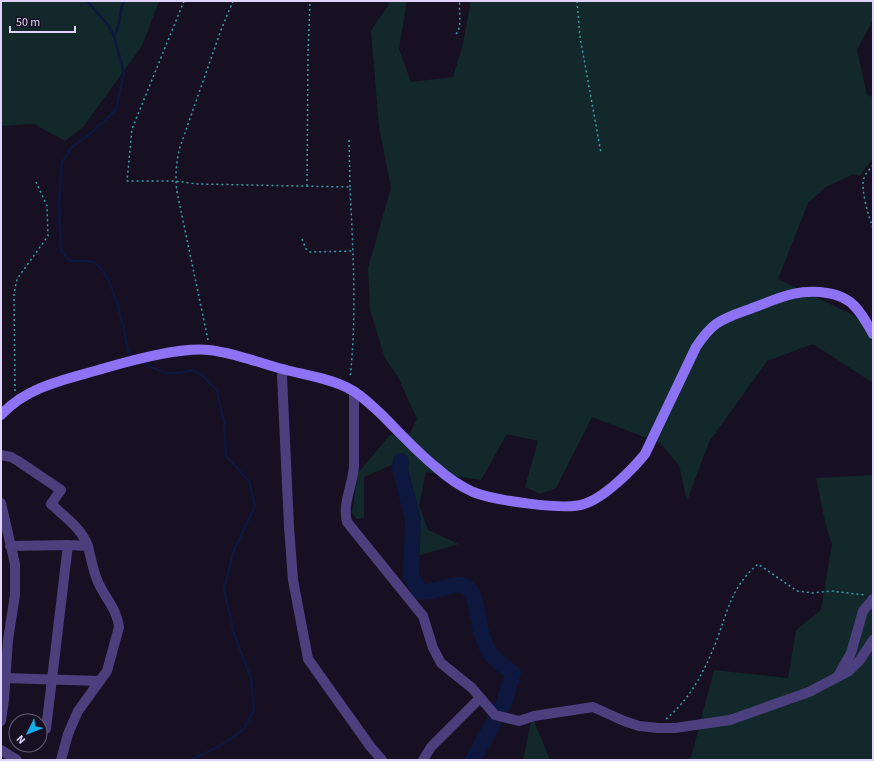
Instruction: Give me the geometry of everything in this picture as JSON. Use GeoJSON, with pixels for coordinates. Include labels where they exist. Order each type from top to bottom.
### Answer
{"type":"FeatureCollection","features":[{"type":"Feature","properties":{"kind":"street"},"geometry":{"type":"LineString","coordinates":[[1,415],[17,401],[44,386],[58,381],[144,358],[184,351],[208,350],[328,380],[352,390],[364,398],[436,468],[457,484],[480,494],[527,504],[578,506],[590,502],[607,490],[635,466],[645,454],[696,347],[703,336],[716,324],[726,318],[797,292],[814,291],[831,294],[853,304],[873,334]]}},
{"type":"Feature","properties":{"kind":"street"},"geometry":{"type":"LineString","coordinates":[[284,369],[282,376],[293,580],[308,659],[370,746],[382,760]]}},
{"type":"Feature","properties":{"kind":"street"},"geometry":{"type":"LineString","coordinates":[[352,390],[354,466],[353,477],[345,507],[347,522],[423,616],[433,648],[441,663],[466,682],[494,714],[519,721],[534,716],[593,707],[639,726],[657,728],[676,728],[730,720],[809,692],[849,671],[860,660],[873,640]]}},
{"type":"Feature","properties":{"kind":"street"},"geometry":{"type":"LineString","coordinates":[[1,455],[12,457],[61,490],[52,504],[80,531],[84,538],[88,546],[98,581],[118,620],[119,627],[106,671],[78,711],[68,734],[61,760]]}},
{"type":"Feature","properties":{"kind":"street"},"geometry":{"type":"LineString","coordinates":[[1,503],[15,564],[16,595],[8,640],[1,721]]}},
{"type":"Feature","properties":{"kind":"street"},"geometry":{"type":"LineString","coordinates":[[10,546],[68,544],[88,546]]}},
{"type":"Feature","properties":{"kind":"street"},"geometry":{"type":"LineString","coordinates":[[48,713],[68,544]]}},
{"type":"Feature","properties":{"kind":"street"},"geometry":{"type":"LineString","coordinates":[[838,676],[851,653],[863,611],[872,597]]}},
{"type":"Feature","properties":{"kind":"street"},"geometry":{"type":"LineString","coordinates":[[5,678],[99,681]]}},
{"type":"Feature","properties":{"kind":"street"},"geometry":{"type":"LineString","coordinates":[[423,760],[431,747],[480,698]]}},
{"type":"Feature","properties":{"kind":"street"},"geometry":{"type":"LineString","coordinates":[[1,750],[16,760]]}},
{"type":"Feature","properties":{"kind":"path"},"geometry":{"type":"LineString","coordinates":[[184,1],[132,129],[127,181],[175,181],[198,184],[350,187]]}},
{"type":"Feature","properties":{"kind":"path"},"geometry":{"type":"LineString","coordinates":[[208,350],[209,344],[175,181],[177,158],[180,147],[220,30],[233,1]]}},
{"type":"Feature","properties":{"kind":"path"},"geometry":{"type":"LineString","coordinates":[[307,186],[310,1]]}},
{"type":"Feature","properties":{"kind":"path"},"geometry":{"type":"LineString","coordinates":[[456,34],[458,31],[460,1]]}},
{"type":"Feature","properties":{"kind":"path"},"geometry":{"type":"LineString","coordinates":[[577,1],[580,37],[601,153]]}},
{"type":"Feature","properties":{"kind":"path"},"geometry":{"type":"LineString","coordinates":[[349,140],[353,251],[352,390]]}},
{"type":"Feature","properties":{"kind":"path"},"geometry":{"type":"LineString","coordinates":[[873,165],[864,178],[863,187],[868,216],[873,228]]}},
{"type":"Feature","properties":{"kind":"path"},"geometry":{"type":"LineString","coordinates":[[17,401],[14,389],[14,294],[17,279],[48,236],[47,206],[36,182]]}},
{"type":"Feature","properties":{"kind":"path"},"geometry":{"type":"LineString","coordinates":[[302,239],[306,249],[310,252],[353,251]]}},
{"type":"Feature","properties":{"kind":"path"},"geometry":{"type":"LineString","coordinates":[[657,728],[658,725],[679,708],[694,688],[716,642],[733,593],[758,564],[798,591],[813,593],[831,590],[872,597]]}},
{"type":"Feature","properties":{"kind":"green space"},"geometry":{"type":"Polygon","coordinates":[[[1,1],[159,1],[142,46],[83,127],[65,141],[34,124],[1,126],[1,1]]]}},
{"type":"Feature","properties":{"kind":"green space"},"geometry":{"type":"Polygon","coordinates":[[[389,1],[407,1],[399,49],[411,82],[453,77],[462,48],[471,1],[873,1],[873,20],[857,50],[867,95],[873,97],[873,158],[860,176],[854,174],[826,187],[808,203],[778,279],[853,315],[873,329],[873,383],[813,344],[767,361],[709,442],[687,501],[679,465],[660,443],[592,417],[556,488],[540,494],[525,487],[538,441],[507,434],[481,480],[426,472],[419,505],[428,530],[459,544],[417,556],[417,517],[406,459],[364,477],[364,518],[356,519],[352,513],[358,473],[390,435],[410,433],[417,419],[398,377],[385,358],[370,310],[368,268],[391,188],[379,127],[371,30],[388,6],[389,1]]]}},
{"type":"Feature","properties":{"kind":"green space"},"geometry":{"type":"Polygon","coordinates":[[[873,475],[873,760],[685,760],[691,758],[714,670],[788,678],[796,630],[821,610],[832,544],[826,526],[816,478],[873,475]]]}},
{"type":"Feature","properties":{"kind":"green space"},"geometry":{"type":"Polygon","coordinates":[[[532,716],[550,760],[523,760],[532,716]]]}},
{"type":"Feature","properties":{"kind":"waterway"},"geometry":{"type":"LineString","coordinates":[[87,1],[108,25],[114,36],[124,73],[116,110],[91,133],[72,147],[62,162],[59,205],[61,251],[70,261],[92,262],[99,267],[106,276],[117,302],[128,352],[135,357]]}},
{"type":"Feature","properties":{"kind":"waterway"},"geometry":{"type":"LineString","coordinates":[[114,36],[118,27],[124,1]]}},
{"type":"Feature","properties":{"kind":"waterway"},"geometry":{"type":"LineString","coordinates":[[142,361],[162,372],[167,373],[178,373],[194,370],[204,377],[217,391],[224,422],[226,456],[249,481],[255,506],[234,550],[224,589],[234,633],[251,679],[254,710],[243,730],[220,746],[191,760]]}},
{"type":"Feature","properties":{"kind":"waterway"},"geometry":{"type":"LineString","coordinates":[[401,461],[400,469],[413,519],[411,576],[420,592],[458,585],[467,587],[476,603],[481,633],[488,651],[494,658],[513,673],[504,703],[473,760]]}}]}
